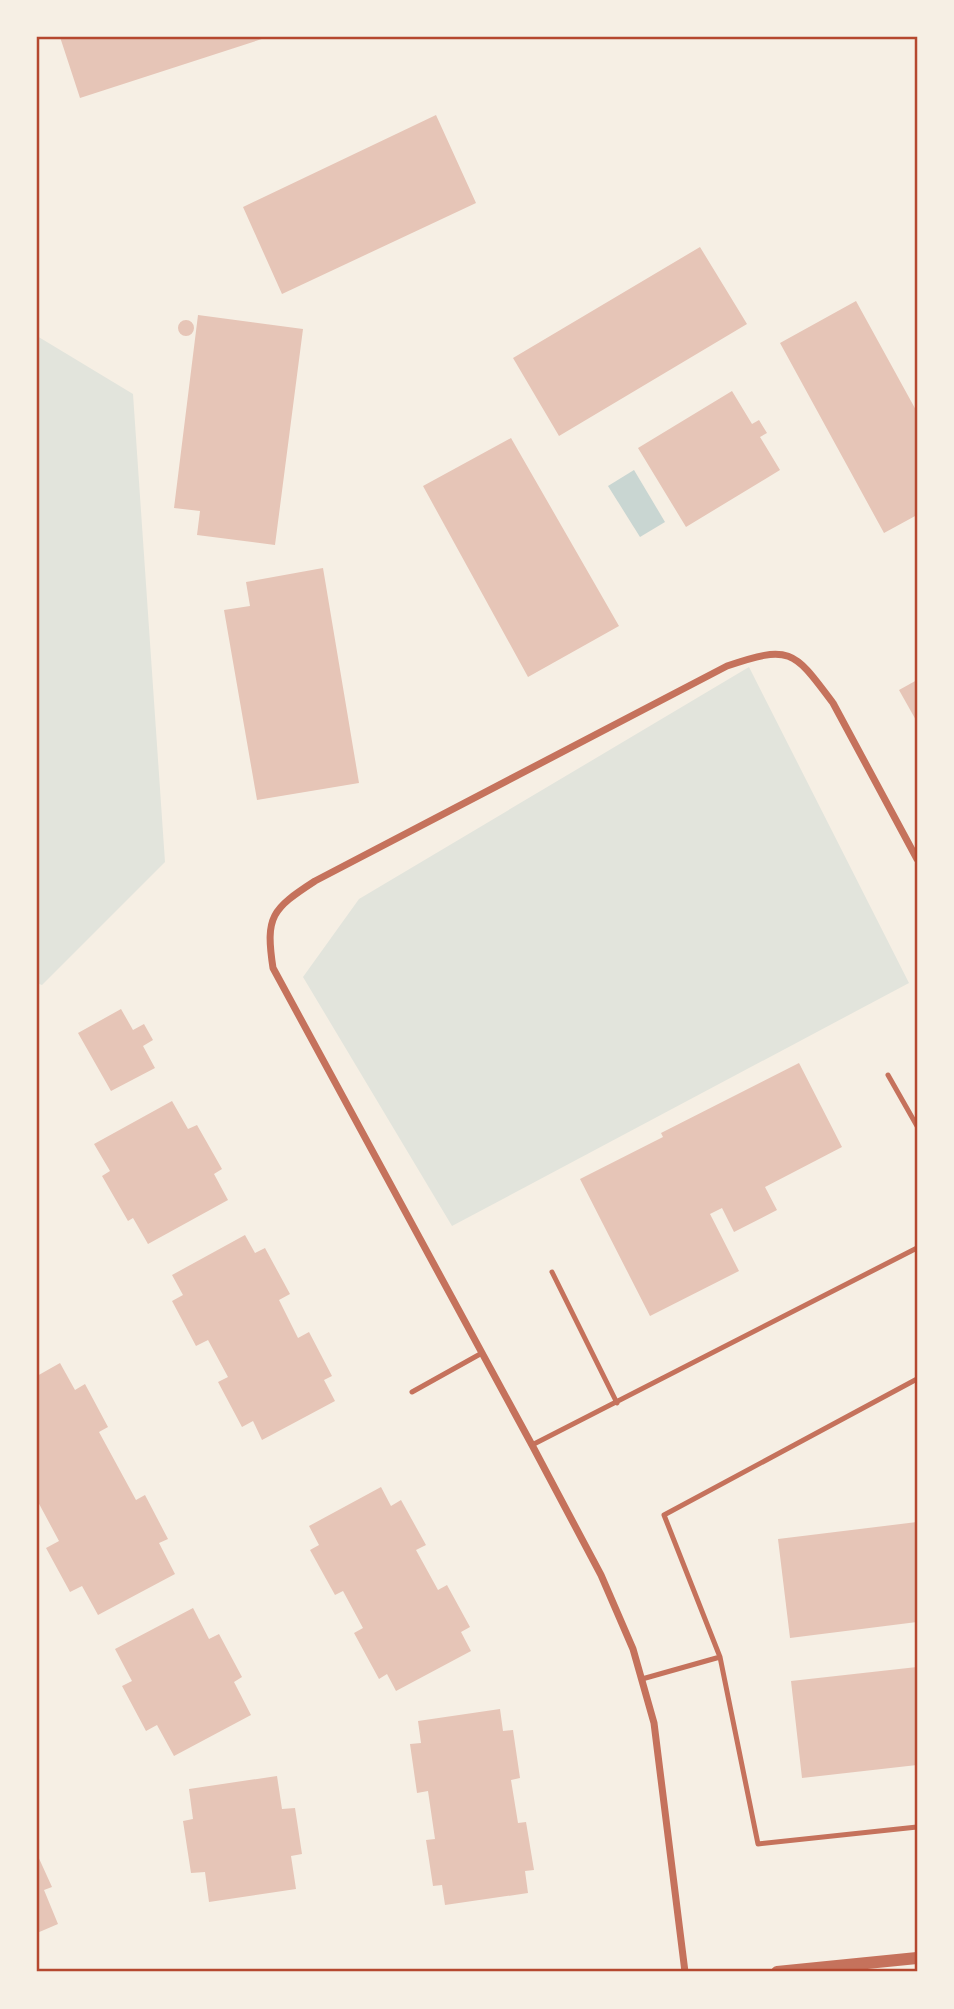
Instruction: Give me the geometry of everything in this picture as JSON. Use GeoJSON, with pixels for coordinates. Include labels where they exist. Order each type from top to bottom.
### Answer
{"type":"FeatureCollection","features":[{"type":"Feature","properties":{"kind":"street"},"geometry":{"type":"LineString","coordinates":[[685,1972],[654,1723],[633,1649],[601,1574],[273,968],[268,936],[271,919],[287,900],[315,881],[715,673],[761,655],[788,654],[805,666],[833,703],[917,859]]}},
{"type":"Feature","properties":{"kind":"street"},"geometry":{"type":"LineString","coordinates":[[777,1972],[917,1958]]}},
{"type":"Feature","properties":{"kind":"lane"},"geometry":{"type":"LineString","coordinates":[[888,1075],[917,1126]]}},
{"type":"Feature","properties":{"kind":"lane"},"geometry":{"type":"LineString","coordinates":[[532,1445],[917,1248]]}},
{"type":"Feature","properties":{"kind":"lane"},"geometry":{"type":"LineString","coordinates":[[552,1272],[617,1403]]}},
{"type":"Feature","properties":{"kind":"lane"},"geometry":{"type":"LineString","coordinates":[[412,1392],[482,1353]]}},
{"type":"Feature","properties":{"kind":"lane"},"geometry":{"type":"LineString","coordinates":[[917,1379],[664,1514],[720,1657],[758,1844],[917,1827]]}},
{"type":"Feature","properties":{"kind":"lane"},"geometry":{"type":"LineString","coordinates":[[642,1679],[720,1657]]}},
{"type":"Feature","properties":{"kind":"shaded area"},"geometry":{"type":"Polygon","coordinates":[[[37,336],[133,394],[165,862],[42,985],[37,983],[37,336]]]}},
{"type":"Feature","properties":{"kind":"shaded area"},"geometry":{"type":"Polygon","coordinates":[[[634,470],[665,522],[640,537],[608,486],[634,470]]]}},
{"type":"Feature","properties":{"kind":"shaded area"},"geometry":{"type":"Polygon","coordinates":[[[749,667],[909,983],[452,1226],[303,977],[359,899],[749,667]]]}},
{"type":"Feature","properties":{"kind":"building"},"geometry":{"type":"Polygon","coordinates":[[[60,37],[268,37],[80,98],[60,37]]]}},
{"type":"Feature","properties":{"kind":"building"},"geometry":{"type":"Polygon","coordinates":[[[436,115],[476,203],[282,294],[243,207],[436,115]]]}},
{"type":"Feature","properties":{"kind":"building"},"geometry":{"type":"Polygon","coordinates":[[[700,247],[747,324],[559,436],[513,358],[700,247]]]}},
{"type":"Feature","properties":{"kind":"building"},"geometry":{"type":"Polygon","coordinates":[[[856,301],[917,412],[917,515],[884,533],[780,343],[856,301]]]}},
{"type":"Feature","properties":{"kind":"building"},"geometry":{"type":"Polygon","coordinates":[[[198,315],[303,329],[275,545],[197,535],[200,511],[174,508],[198,315]]]}},
{"type":"Feature","properties":{"kind":"building"},"geometry":{"type":"Polygon","coordinates":[[[186,320],[194,328],[186,336],[178,328],[186,320]]]}},
{"type":"Feature","properties":{"kind":"building"},"geometry":{"type":"Polygon","coordinates":[[[732,391],[752,424],[759,420],[767,433],[760,437],[780,470],[686,527],[638,448],[732,391]]]}},
{"type":"Feature","properties":{"kind":"building"},"geometry":{"type":"Polygon","coordinates":[[[511,438],[619,626],[528,677],[423,486],[511,438]]]}},
{"type":"Feature","properties":{"kind":"building"},"geometry":{"type":"Polygon","coordinates":[[[323,568],[359,783],[257,800],[224,610],[250,606],[246,582],[323,568]]]}},
{"type":"Feature","properties":{"kind":"building"},"geometry":{"type":"Polygon","coordinates":[[[917,680],[917,722],[899,690],[917,680]]]}},
{"type":"Feature","properties":{"kind":"building"},"geometry":{"type":"Polygon","coordinates":[[[121,1009],[133,1030],[144,1024],[153,1040],[143,1046],[155,1068],[111,1091],[78,1033],[121,1009]]]}},
{"type":"Feature","properties":{"kind":"building"},"geometry":{"type":"Polygon","coordinates":[[[799,1063],[842,1147],[765,1187],[777,1210],[734,1232],[722,1208],[710,1214],[739,1271],[650,1316],[580,1179],[663,1137],[661,1133],[799,1063]]]}},
{"type":"Feature","properties":{"kind":"building"},"geometry":{"type":"Polygon","coordinates":[[[172,1101],[188,1129],[197,1125],[222,1169],[214,1174],[228,1200],[148,1244],[133,1218],[128,1221],[102,1176],[110,1171],[94,1144],[172,1101]]]}},
{"type":"Feature","properties":{"kind":"building"},"geometry":{"type":"Polygon","coordinates":[[[245,1235],[255,1253],[265,1248],[290,1294],[279,1300],[298,1338],[309,1332],[332,1376],[324,1380],[335,1401],[262,1440],[253,1421],[242,1427],[218,1382],[228,1377],[208,1340],[196,1346],[172,1301],[183,1295],[172,1275],[245,1235]]]}},
{"type":"Feature","properties":{"kind":"building"},"geometry":{"type":"Polygon","coordinates":[[[60,1363],[75,1390],[85,1384],[108,1427],[99,1432],[136,1500],[145,1495],[168,1539],[159,1543],[175,1574],[98,1615],[82,1586],[70,1592],[46,1548],[59,1541],[37,1500],[37,1376],[60,1363]]]}},
{"type":"Feature","properties":{"kind":"building"},"geometry":{"type":"Polygon","coordinates":[[[381,1487],[391,1506],[401,1500],[426,1545],[416,1550],[438,1590],[447,1585],[470,1627],[461,1632],[471,1651],[396,1691],[387,1674],[379,1679],[354,1633],[363,1628],[343,1591],[335,1595],[310,1550],[319,1545],[309,1526],[381,1487]]]}},
{"type":"Feature","properties":{"kind":"building"},"geometry":{"type":"Polygon","coordinates":[[[917,1522],[917,1622],[790,1638],[778,1539],[917,1522]]]}},
{"type":"Feature","properties":{"kind":"building"},"geometry":{"type":"Polygon","coordinates":[[[193,1608],[209,1639],[219,1634],[242,1677],[234,1682],[251,1715],[174,1756],[157,1725],[146,1731],[122,1686],[132,1681],[115,1649],[193,1608]]]}},
{"type":"Feature","properties":{"kind":"building"},"geometry":{"type":"Polygon","coordinates":[[[917,1667],[917,1765],[802,1778],[791,1681],[917,1667]]]}},
{"type":"Feature","properties":{"kind":"building"},"geometry":{"type":"Polygon","coordinates":[[[500,1709],[503,1731],[513,1730],[520,1778],[511,1780],[518,1823],[526,1822],[534,1870],[525,1871],[528,1893],[445,1905],[442,1885],[433,1886],[426,1840],[435,1839],[428,1791],[417,1793],[410,1744],[421,1743],[418,1721],[500,1709]]]}},
{"type":"Feature","properties":{"kind":"building"},"geometry":{"type":"Polygon","coordinates":[[[277,1776],[282,1809],[295,1808],[302,1854],[291,1856],[296,1889],[209,1902],[205,1872],[191,1873],[183,1821],[193,1819],[189,1789],[277,1776]]]}},
{"type":"Feature","properties":{"kind":"building"},"geometry":{"type":"Polygon","coordinates":[[[37,1854],[52,1887],[44,1890],[58,1924],[37,1933],[37,1854]]]}}]}
